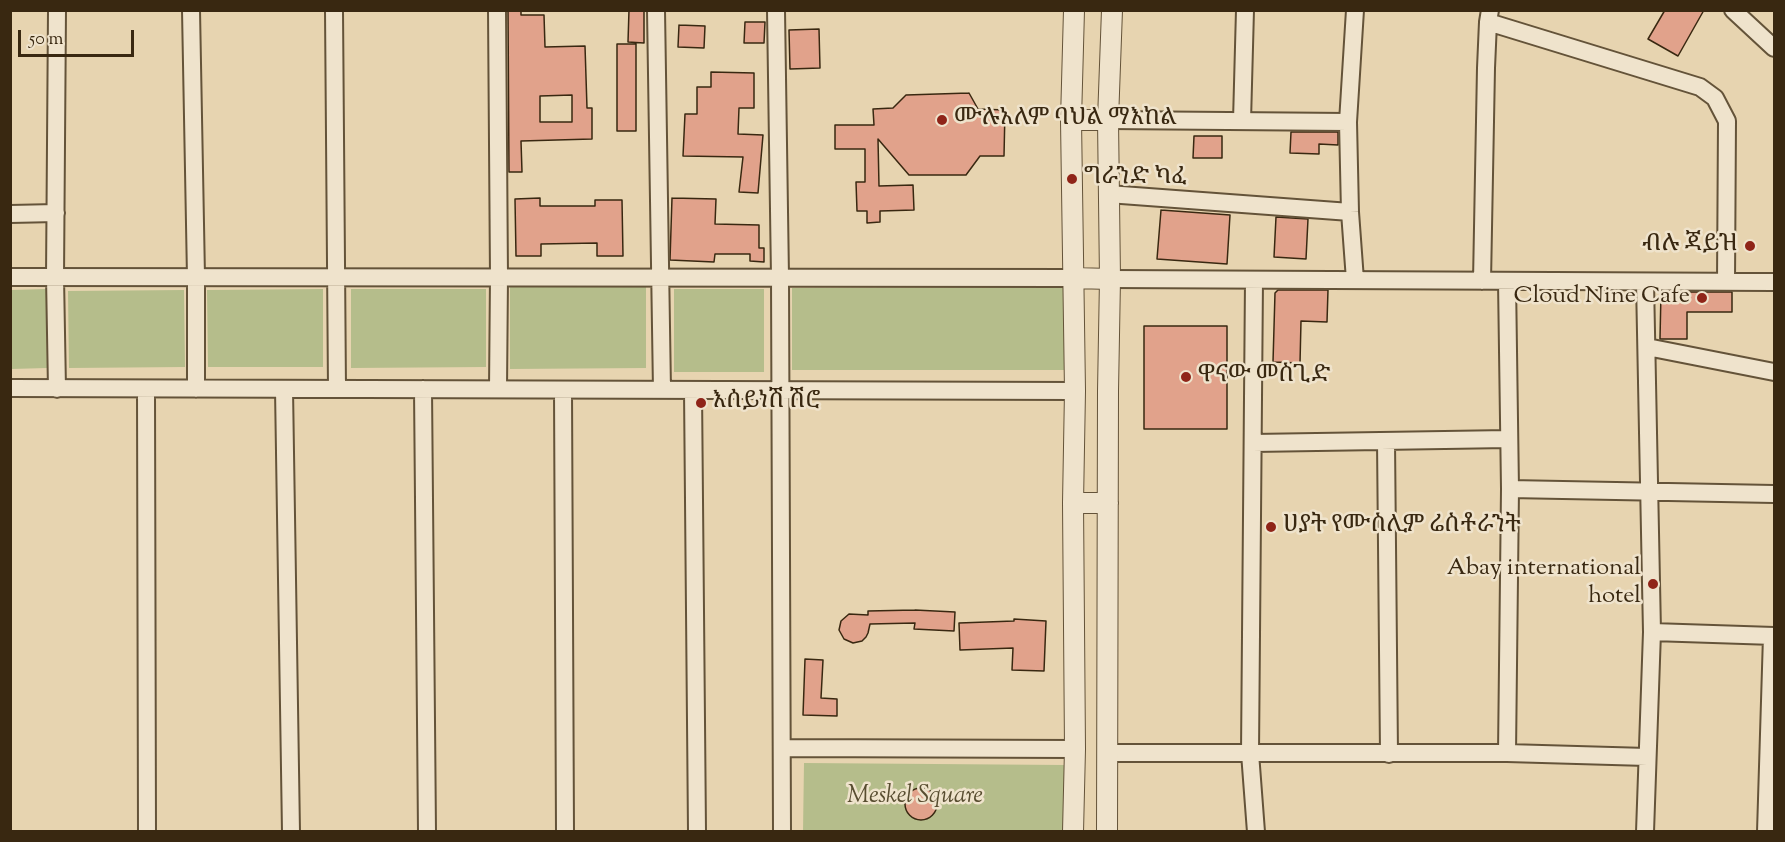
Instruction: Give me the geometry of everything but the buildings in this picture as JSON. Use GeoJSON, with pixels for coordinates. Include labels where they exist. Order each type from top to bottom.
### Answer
{"type":"FeatureCollection","features":[{"type":"Feature","properties":{"kind":"street"},"geometry":{"type":"LineString","coordinates":[[57,10],[55,277],[57,389]]}},
{"type":"Feature","properties":{"kind":"street"},"geometry":{"type":"LineString","coordinates":[[191,10],[196,389]]}},
{"type":"Feature","properties":{"kind":"street"},"geometry":{"type":"LineString","coordinates":[[334,10],[337,389]]}},
{"type":"Feature","properties":{"kind":"street"},"geometry":{"type":"LineString","coordinates":[[497,10],[498,389]]}},
{"type":"Feature","properties":{"kind":"street"},"geometry":{"type":"LineString","coordinates":[[656,10],[662,390]]}},
{"type":"Feature","properties":{"kind":"street"},"geometry":{"type":"LineString","coordinates":[[776,10],[781,390],[782,831]]}},
{"type":"Feature","properties":{"kind":"street"},"geometry":{"type":"LineString","coordinates":[[1073,831],[1076,749],[1073,503],[1076,391],[1071,120],[1074,10]]}},
{"type":"Feature","properties":{"kind":"street"},"geometry":{"type":"LineString","coordinates":[[1107,831],[1110,279],[1108,120],[1112,10]]}},
{"type":"Feature","properties":{"kind":"street"},"geometry":{"type":"LineString","coordinates":[[1242,121],[1245,10]]}},
{"type":"Feature","properties":{"kind":"street"},"geometry":{"type":"LineString","coordinates":[[1355,10],[1348,122],[1350,212],[1355,280]]}},
{"type":"Feature","properties":{"kind":"street"},"geometry":{"type":"LineString","coordinates":[[1733,10],[1774,48]]}},
{"type":"Feature","properties":{"kind":"street"},"geometry":{"type":"LineString","coordinates":[[1482,281],[1489,16],[1700,87],[1715,98],[1727,121],[1726,282]]}},
{"type":"Feature","properties":{"kind":"street"},"geometry":{"type":"LineString","coordinates":[[1071,120],[1348,122]]}},
{"type":"Feature","properties":{"kind":"street"},"geometry":{"type":"LineString","coordinates":[[1108,194],[1350,212]]}},
{"type":"Feature","properties":{"kind":"street"},"geometry":{"type":"LineString","coordinates":[[10,214],[56,213]]}},
{"type":"Feature","properties":{"kind":"street"},"geometry":{"type":"LineString","coordinates":[[10,277],[1074,278],[1774,282]]}},
{"type":"Feature","properties":{"kind":"street"},"geometry":{"type":"LineString","coordinates":[[1254,280],[1250,753],[1256,831]]}},
{"type":"Feature","properties":{"kind":"street"},"geometry":{"type":"LineString","coordinates":[[1507,281],[1510,489],[1507,753]]}},
{"type":"Feature","properties":{"kind":"street"},"geometry":{"type":"LineString","coordinates":[[1645,282],[1652,632],[1645,831]]}},
{"type":"Feature","properties":{"kind":"street"},"geometry":{"type":"LineString","coordinates":[[1647,347],[1774,372]]}},
{"type":"Feature","properties":{"kind":"street"},"geometry":{"type":"LineString","coordinates":[[10,388],[1108,391]]}},
{"type":"Feature","properties":{"kind":"street"},"geometry":{"type":"LineString","coordinates":[[146,389],[147,831]]}},
{"type":"Feature","properties":{"kind":"street"},"geometry":{"type":"LineString","coordinates":[[284,389],[291,831]]}},
{"type":"Feature","properties":{"kind":"street"},"geometry":{"type":"LineString","coordinates":[[423,389],[427,831]]}},
{"type":"Feature","properties":{"kind":"street"},"geometry":{"type":"LineString","coordinates":[[563,390],[565,831]]}},
{"type":"Feature","properties":{"kind":"street"},"geometry":{"type":"LineString","coordinates":[[693,390],[697,831]]}},
{"type":"Feature","properties":{"kind":"street"},"geometry":{"type":"LineString","coordinates":[[1253,443],[1508,439]]}},
{"type":"Feature","properties":{"kind":"street"},"geometry":{"type":"LineString","coordinates":[[1386,441],[1389,754]]}},
{"type":"Feature","properties":{"kind":"street"},"geometry":{"type":"LineString","coordinates":[[1510,489],[1774,494]]}},
{"type":"Feature","properties":{"kind":"street"},"geometry":{"type":"LineString","coordinates":[[1073,503],[1108,503]]}},
{"type":"Feature","properties":{"kind":"street"},"geometry":{"type":"LineString","coordinates":[[1652,632],[1773,636],[1767,831]]}},
{"type":"Feature","properties":{"kind":"street"},"geometry":{"type":"LineString","coordinates":[[782,748],[1076,749],[1108,753],[1507,753],[1647,758]]}},
{"type":"Feature","properties":{"kind":"green space"},"geometry":{"type":"Polygon","coordinates":[[[510,287],[646,287],[646,368],[510,369],[510,287]]]}},
{"type":"Feature","properties":{"kind":"green space"},"geometry":{"type":"Polygon","coordinates":[[[1072,287],[1072,370],[792,370],[792,288],[1072,287]]]}},
{"type":"Feature","properties":{"kind":"green space"},"geometry":{"type":"Polygon","coordinates":[[[46,289],[47,368],[11,369],[11,290],[46,289]]]}},
{"type":"Feature","properties":{"kind":"green space"},"geometry":{"type":"Polygon","coordinates":[[[323,289],[323,367],[208,367],[207,290],[323,289]]]}},
{"type":"Feature","properties":{"kind":"green space"},"geometry":{"type":"Polygon","coordinates":[[[351,289],[486,289],[486,367],[351,368],[351,289]]]}},
{"type":"Feature","properties":{"kind":"green space"},"geometry":{"type":"Polygon","coordinates":[[[674,289],[764,289],[764,372],[674,372],[674,289]]]}},
{"type":"Feature","properties":{"kind":"green space"},"geometry":{"type":"Polygon","coordinates":[[[184,290],[185,367],[69,368],[68,291],[184,290]]]}},
{"type":"Feature","properties":{"kind":"green space","name":"Meskel Square"},"geometry":{"type":"Polygon","coordinates":[[[804,763],[1064,765],[1064,831],[803,832],[804,763]]]}},
{"type":"Feature","properties":{"kind":"place","name":"ሙሉአለም ባህል ማእከል"},"geometry":{"type":"Point","coordinates":[942,120]}},
{"type":"Feature","properties":{"kind":"place","name":"ግራንድ ካፈ"},"geometry":{"type":"Point","coordinates":[1072,179]}},
{"type":"Feature","properties":{"kind":"place","name":"ብሉ ጃይዝ"},"geometry":{"type":"Point","coordinates":[1750,246]}},
{"type":"Feature","properties":{"kind":"place","name":"Cloud Nine Cafe"},"geometry":{"type":"Point","coordinates":[1702,298]}},
{"type":"Feature","properties":{"kind":"place","name":"ዋናው መስጊድ"},"geometry":{"type":"Point","coordinates":[1186,377]}},
{"type":"Feature","properties":{"kind":"place","name":"እሰይነሽ ሽሮ"},"geometry":{"type":"Point","coordinates":[701,403]}},
{"type":"Feature","properties":{"kind":"place","name":"ሀያት የሙስሊም ሬስቶራንት"},"geometry":{"type":"Point","coordinates":[1271,527]}},
{"type":"Feature","properties":{"kind":"place","name":"Abay international hotel"},"geometry":{"type":"Point","coordinates":[1653,584]}}]}
